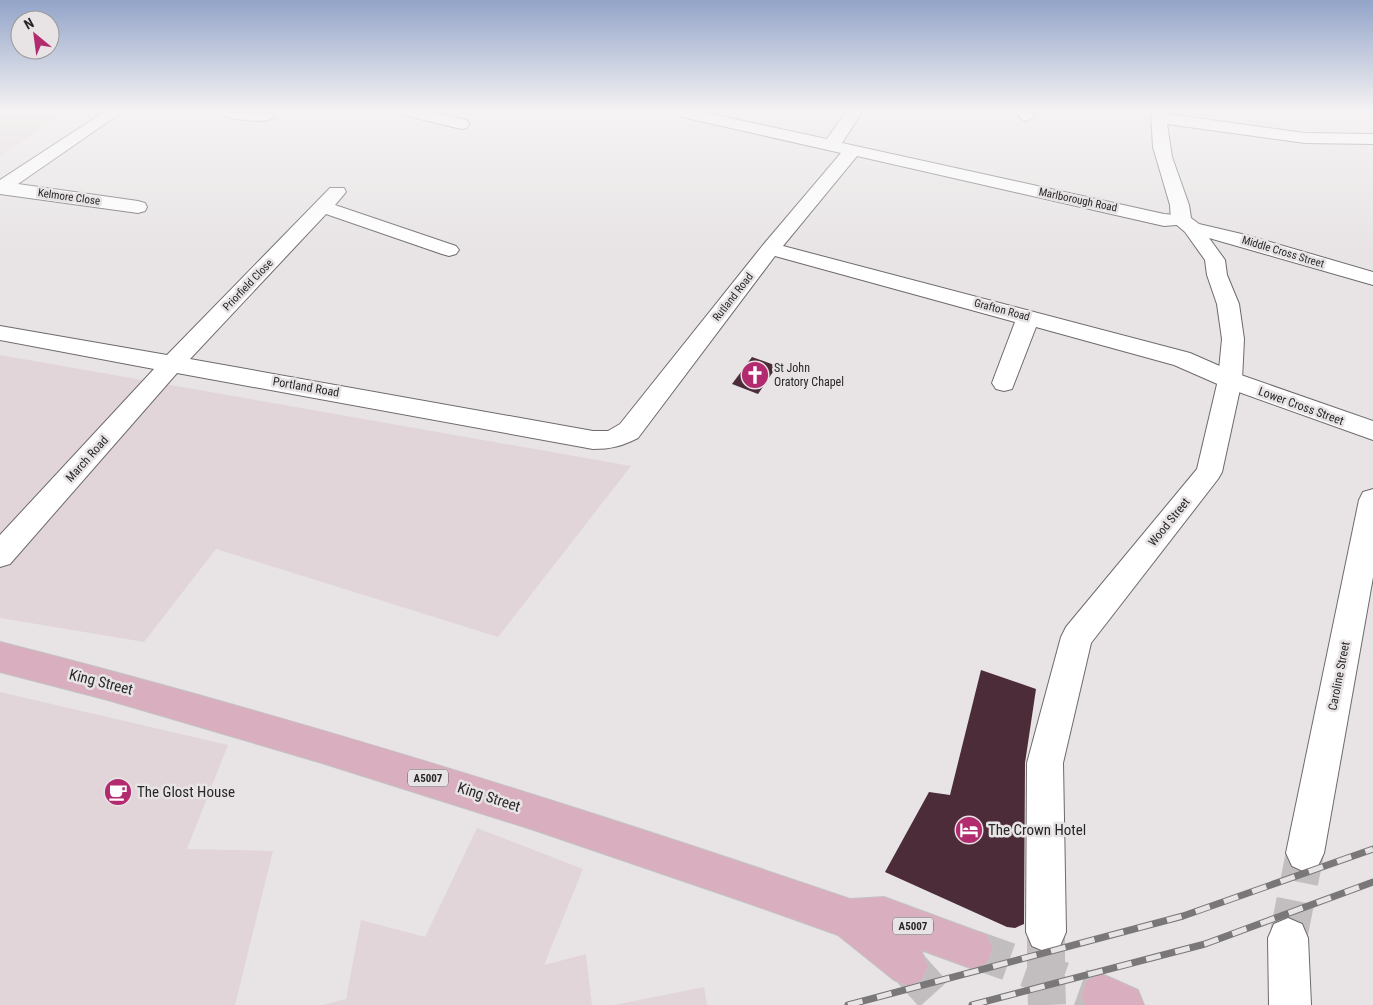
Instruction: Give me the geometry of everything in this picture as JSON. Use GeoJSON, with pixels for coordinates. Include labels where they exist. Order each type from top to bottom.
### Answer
{"type":"FeatureCollection","features":[{"type":"Feature","properties":{"kind":"main road","name":"King Street"},"geometry":{"type":"LineString","coordinates":[[0,657],[140,692],[424,776],[619,839],[850,919],[884,917],[973,949]]}},
{"type":"Feature","properties":{"kind":"main road","name":"A5007"},"geometry":{"type":"LineString","coordinates":[[850,919],[908,966]]}},
{"type":"Feature","properties":{"kind":"street"},"geometry":{"type":"LineString","coordinates":[[0,187],[43,159]]}},
{"type":"Feature","properties":{"kind":"street","name":"Rutland Road"},"geometry":{"type":"LineString","coordinates":[[612,440],[629,431],[770,249],[845,159]]}},
{"type":"Feature","properties":{"kind":"street","name":"Marlborough Road"},"geometry":{"type":"LineString","coordinates":[[888,159],[1187,224]]}},
{"type":"Feature","properties":{"kind":"street","name":"Wood Street"},"geometry":{"type":"LineString","coordinates":[[1046,932],[1045,763],[1077,637],[1210,472],[1230,380],[1233,339],[1228,304],[1217,275],[1215,260],[1187,224],[1182,206],[1170,181],[1166,159]]}},
{"type":"Feature","properties":{"kind":"street","name":"Kelmore Close"},"geometry":{"type":"LineString","coordinates":[[0,187],[138,206]]}},
{"type":"Feature","properties":{"kind":"street","name":"Priorfield Close"},"geometry":{"type":"LineString","coordinates":[[173,363],[337,192]]}},
{"type":"Feature","properties":{"kind":"street"},"geometry":{"type":"LineString","coordinates":[[323,207],[448,250]]}},
{"type":"Feature","properties":{"kind":"street","name":"Middle Cross Street"},"geometry":{"type":"LineString","coordinates":[[1187,224],[1373,279]]}},
{"type":"Feature","properties":{"kind":"street","name":"Grafton Road"},"geometry":{"type":"LineString","coordinates":[[770,249],[1182,359],[1230,380]]}},
{"type":"Feature","properties":{"kind":"street"},"geometry":{"type":"LineString","coordinates":[[1004,383],[1028,317]]}},
{"type":"Feature","properties":{"kind":"street","name":"Portland Road"},"geometry":{"type":"LineString","coordinates":[[0,333],[593,440],[612,440]]}},
{"type":"Feature","properties":{"kind":"street","name":"March Road"},"geometry":{"type":"LineString","coordinates":[[0,555],[173,363]]}},
{"type":"Feature","properties":{"kind":"street","name":"Lower Cross Street"},"geometry":{"type":"LineString","coordinates":[[1230,380],[1373,431]]}},
{"type":"Feature","properties":{"kind":"street","name":"Caroline Street"},"geometry":{"type":"LineString","coordinates":[[1305,853],[1373,500]]}},
{"type":"Feature","properties":{"kind":"street"},"geometry":{"type":"LineString","coordinates":[[1288,938],[1290,1005]]}},
{"type":"Feature","properties":{"kind":"shaded area"},"geometry":{"type":"Polygon","coordinates":[[[0,355],[631,466],[498,637],[216,549],[144,642],[0,618],[0,355]]]}},
{"type":"Feature","properties":{"kind":"shaded area"},"geometry":{"type":"Polygon","coordinates":[[[0,692],[228,745],[187,849],[273,851],[235,1005],[0,1005],[0,692]]]}},
{"type":"Feature","properties":{"kind":"shaded area"},"geometry":{"type":"Polygon","coordinates":[[[477,828],[583,869],[544,965],[586,954],[592,1005],[323,1005],[346,999],[361,920],[425,937],[477,828]]]}},
{"type":"Feature","properties":{"kind":"shaded area"},"geometry":{"type":"Polygon","coordinates":[[[704,987],[707,1005],[614,1005],[704,987]]]}},
{"type":"Feature","properties":{"kind":"building","name":"St John Oratory Chapel"},"geometry":{"type":"Polygon","coordinates":[[[752,357],[777,366],[758,394],[732,384],[752,357]]]}},
{"type":"Feature","properties":{"kind":"building","name":"The Crown Hotel"},"geometry":{"type":"Polygon","coordinates":[[[981,670],[1036,689],[1025,763],[1024,924],[1015,928],[1007,927],[885,872],[929,792],[950,795],[981,670]]]}},
{"type":"Feature","properties":{"kind":"tunnel"},"geometry":{"type":"LineString","coordinates":[[1288,938],[1305,853]]}},
{"type":"Feature","properties":{"kind":"tunnel"},"geometry":{"type":"LineString","coordinates":[[1046,932],[1046,976]]}},
{"type":"Feature","properties":{"kind":"tunnel"},"geometry":{"type":"LineString","coordinates":[[973,949],[1102,995]]}},
{"type":"Feature","properties":{"kind":"tunnel"},"geometry":{"type":"LineString","coordinates":[[908,966],[943,1005]]}},
{"type":"Feature","properties":{"kind":"tunnel"},"geometry":{"type":"LineString","coordinates":[[1046,976],[1047,1005]]}},
{"type":"Feature","properties":{"kind":"railway"},"geometry":{"type":"LineString","coordinates":[[848,1005],[1183,916],[1373,849]]}},
{"type":"Feature","properties":{"kind":"railway"},"geometry":{"type":"LineString","coordinates":[[972,1005],[1205,944],[1373,882]]}},
{"type":"Feature","properties":{"kind":"place","name":"St John Oratory Chapel"},"geometry":{"type":"Point","coordinates":[755,375]}},
{"type":"Feature","properties":{"kind":"place","name":"The Glost House"},"geometry":{"type":"Point","coordinates":[118,792]}},
{"type":"Feature","properties":{"kind":"place","name":"The Crown Hotel"},"geometry":{"type":"Point","coordinates":[969,830]}}]}
